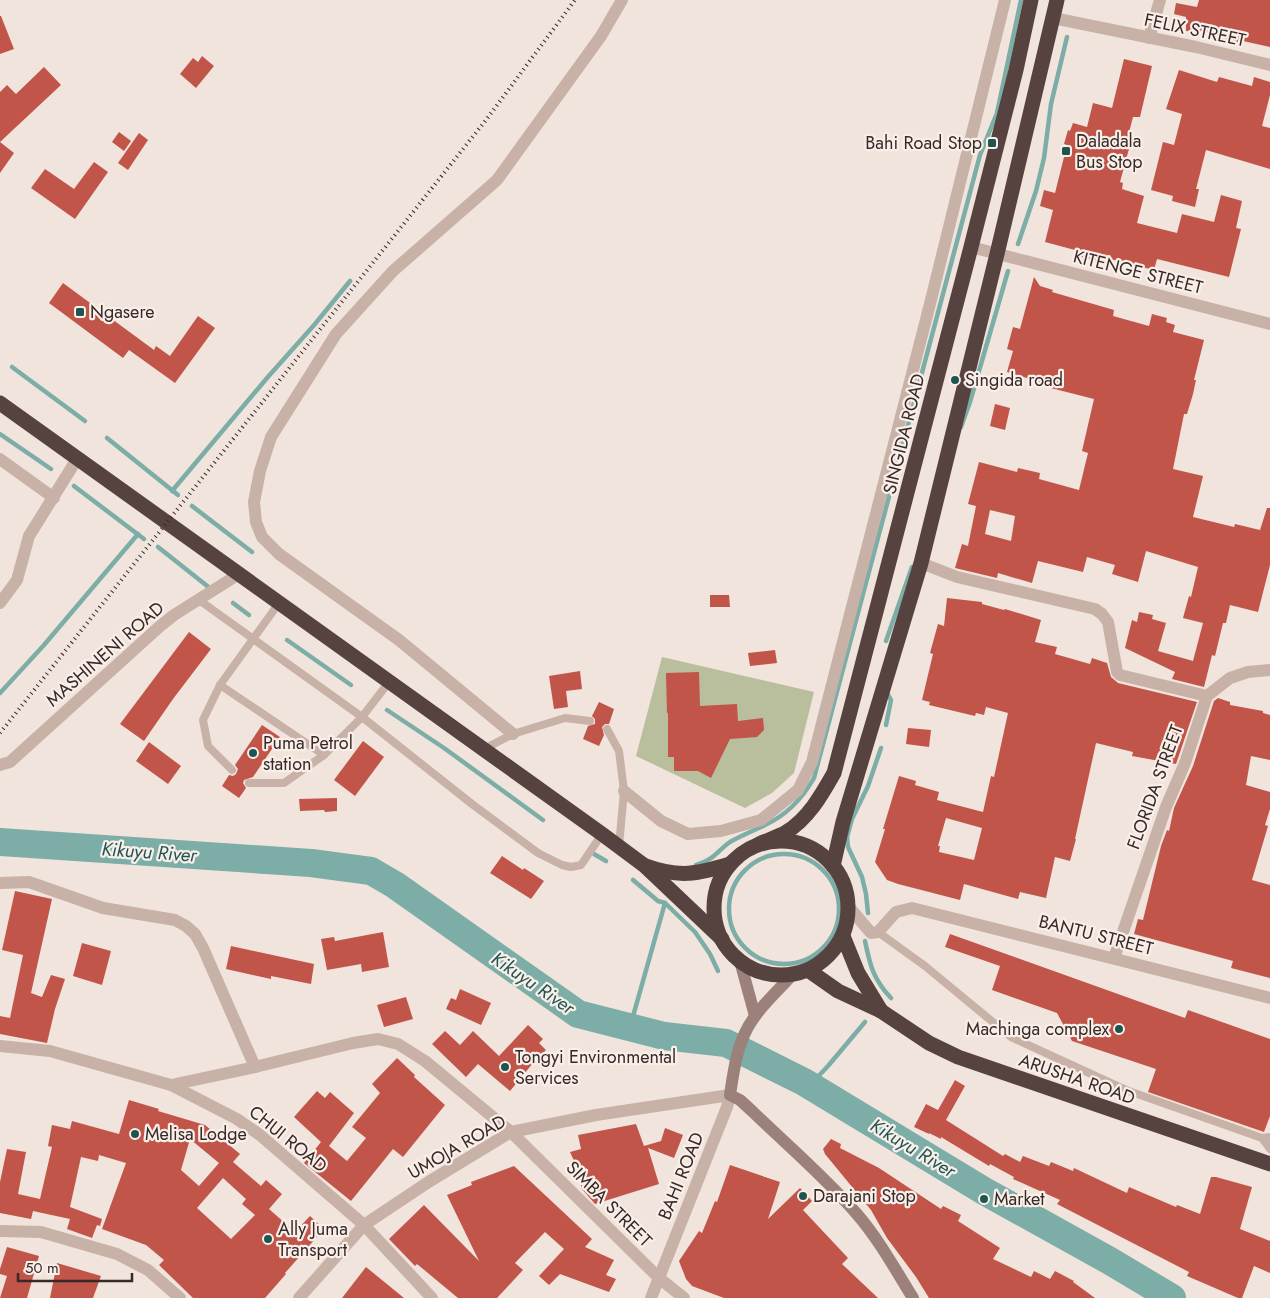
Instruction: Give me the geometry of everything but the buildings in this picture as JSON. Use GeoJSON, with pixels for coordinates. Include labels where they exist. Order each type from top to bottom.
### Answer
{"type":"FeatureCollection","features":[{"type":"Feature","properties":{"kind":"highway","name":"SINGIDA ROAD"},"geometry":{"type":"LineString","coordinates":[[759,844],[785,833],[807,816],[821,797],[834,773],[971,247],[1016,70],[1031,0]]}},
{"type":"Feature","properties":{"kind":"highway"},"geometry":{"type":"LineString","coordinates":[[833,866],[842,822],[921,563],[1057,0]]}},
{"type":"Feature","properties":{"kind":"highway"},"geometry":{"type":"LineString","coordinates":[[0,403],[619,846],[645,866],[722,939],[740,961],[756,970],[773,975],[792,975],[808,970],[822,962],[834,950],[843,936],[849,906],[844,884],[833,866],[821,854],[799,843],[774,841],[759,844],[743,852],[730,864],[720,881],[715,900],[715,920],[722,939]]}},
{"type":"Feature","properties":{"kind":"highway"},"geometry":{"type":"LineString","coordinates":[[645,866],[660,871],[683,874],[702,872],[730,864]]}},
{"type":"Feature","properties":{"kind":"highway"},"geometry":{"type":"LineString","coordinates":[[843,936],[858,973],[881,1011]]}},
{"type":"Feature","properties":{"kind":"highway","name":"ARUSHA ROAD"},"geometry":{"type":"LineString","coordinates":[[808,970],[838,991],[881,1011],[930,1043],[958,1057],[1270,1164]]}},
{"type":"Feature","properties":{"kind":"main road"},"geometry":{"type":"LineString","coordinates":[[740,961],[755,1016]]}},
{"type":"Feature","properties":{"kind":"main road"},"geometry":{"type":"LineString","coordinates":[[792,975],[755,1016],[744,1034],[730,1095],[740,1100],[835,1190],[857,1214],[913,1298]]}},
{"type":"Feature","properties":{"kind":"street"},"geometry":{"type":"LineString","coordinates":[[512,734],[398,640],[280,554],[262,537],[256,522],[254,502],[260,471],[271,437],[336,334],[393,271],[497,180],[601,36],[622,0]]}},
{"type":"Feature","properties":{"kind":"street"},"geometry":{"type":"LineString","coordinates":[[624,792],[661,821],[688,834],[721,830],[760,820],[798,790],[812,762],[933,294],[1005,0]]}},
{"type":"Feature","properties":{"kind":"street"},"geometry":{"type":"LineString","coordinates":[[1149,38],[1160,0]]}},
{"type":"Feature","properties":{"kind":"street","name":"FELIX STREET"},"geometry":{"type":"LineString","coordinates":[[1053,18],[1270,65]]}},
{"type":"Feature","properties":{"kind":"street","name":"KITENGE STREET"},"geometry":{"type":"LineString","coordinates":[[971,247],[1270,324]]}},
{"type":"Feature","properties":{"kind":"street"},"geometry":{"type":"LineString","coordinates":[[0,459],[54,498]]}},
{"type":"Feature","properties":{"kind":"street"},"geometry":{"type":"LineString","coordinates":[[0,603],[17,580],[29,536],[77,459]]}},
{"type":"Feature","properties":{"kind":"street"},"geometry":{"type":"LineString","coordinates":[[921,563],[957,577],[1095,609],[1108,622],[1117,672],[1120,675],[1206,696],[1230,678],[1248,672],[1270,670]]}},
{"type":"Feature","properties":{"kind":"street","name":"MASHINENI ROAD"},"geometry":{"type":"LineString","coordinates":[[0,765],[10,762],[159,627],[239,574]]}},
{"type":"Feature","properties":{"kind":"street","name":"FLORIDA STREET"},"geometry":{"type":"LineString","coordinates":[[1114,958],[1166,807],[1185,763],[1206,696]]}},
{"type":"Feature","properties":{"kind":"street"},"geometry":{"type":"LineString","coordinates":[[0,883],[21,882],[36,884],[103,908],[174,920],[186,926],[195,934],[203,948],[256,1067]]}},
{"type":"Feature","properties":{"kind":"street"},"geometry":{"type":"LineString","coordinates":[[849,906],[871,933],[878,932]]}},
{"type":"Feature","properties":{"kind":"street","name":"BANTU STREET"},"geometry":{"type":"LineString","coordinates":[[878,932],[896,912],[912,908],[1270,998]]}},
{"type":"Feature","properties":{"kind":"street","name":"SIMBA STREET"},"geometry":{"type":"LineString","coordinates":[[170,1085],[256,1067],[353,1042],[378,1039],[398,1044],[424,1061],[511,1132],[659,1278],[684,1298]]}},
{"type":"Feature","properties":{"kind":"street","name":"CHUI ROAD"},"geometry":{"type":"LineString","coordinates":[[0,1046],[50,1051],[170,1085],[237,1119],[260,1135],[364,1225],[432,1298]]}},
{"type":"Feature","properties":{"kind":"street","name":"UMOJA ROAD"},"geometry":{"type":"LineString","coordinates":[[299,1298],[364,1225],[430,1181],[511,1132],[613,1112],[730,1095]]}},
{"type":"Feature","properties":{"kind":"street","name":"BAHI ROAD"},"geometry":{"type":"LineString","coordinates":[[651,1298],[727,1107],[730,1095]]}},
{"type":"Feature","properties":{"kind":"street"},"geometry":{"type":"LineString","coordinates":[[0,1231],[41,1232],[117,1254],[148,1270],[180,1298]]}},
{"type":"Feature","properties":{"kind":"lane"},"geometry":{"type":"LineString","coordinates":[[199,600],[252,640],[362,717],[479,810],[538,853],[562,865],[571,867],[581,864],[602,834]]}},
{"type":"Feature","properties":{"kind":"lane"},"geometry":{"type":"LineString","coordinates":[[232,770],[208,746],[204,720],[220,684],[279,603]]}},
{"type":"Feature","properties":{"kind":"lane"},"geometry":{"type":"LineString","coordinates":[[249,783],[284,783],[324,755],[362,717],[389,682]]}},
{"type":"Feature","properties":{"kind":"lane"},"geometry":{"type":"LineString","coordinates":[[220,684],[324,755]]}},
{"type":"Feature","properties":{"kind":"lane"},"geometry":{"type":"LineString","coordinates":[[484,749],[512,734],[565,718],[590,721]]}},
{"type":"Feature","properties":{"kind":"lane"},"geometry":{"type":"LineString","coordinates":[[607,729],[619,751],[624,792],[619,846]]}},
{"type":"Feature","properties":{"kind":"lane"},"geometry":{"type":"LineString","coordinates":[[878,932],[925,966],[1011,1037],[1126,1090],[1266,1137],[1270,1149]]}},
{"type":"Feature","properties":{"kind":"green space"},"geometry":{"type":"Polygon","coordinates":[[[662,657],[814,692],[794,773],[772,793],[745,808],[636,756],[662,657]]]}},
{"type":"Feature","properties":{"kind":"waterway"},"geometry":{"type":"LineString","coordinates":[[696,865],[711,858],[730,842],[773,821],[787,811],[804,793],[814,778],[980,155],[997,113],[1021,0]]}},
{"type":"Feature","properties":{"kind":"waterway"},"geometry":{"type":"LineString","coordinates":[[1018,244],[1036,191],[1044,158],[1051,104],[1067,37]]}},
{"type":"Feature","properties":{"kind":"waterway"},"geometry":{"type":"LineString","coordinates":[[961,427],[1008,271]]}},
{"type":"Feature","properties":{"kind":"waterway"},"geometry":{"type":"LineString","coordinates":[[172,491],[350,281]]}},
{"type":"Feature","properties":{"kind":"waterway"},"geometry":{"type":"LineString","coordinates":[[12,367],[85,421]]}},
{"type":"Feature","properties":{"kind":"waterway"},"geometry":{"type":"LineString","coordinates":[[0,434],[51,469]]}},
{"type":"Feature","properties":{"kind":"waterway"},"geometry":{"type":"LineString","coordinates":[[107,438],[178,495]]}},
{"type":"Feature","properties":{"kind":"waterway"},"geometry":{"type":"LineString","coordinates":[[74,486],[144,539]]}},
{"type":"Feature","properties":{"kind":"waterway"},"geometry":{"type":"LineString","coordinates":[[192,506],[252,552]]}},
{"type":"Feature","properties":{"kind":"waterway"},"geometry":{"type":"LineString","coordinates":[[0,693],[44,645],[138,534]]}},
{"type":"Feature","properties":{"kind":"waterway"},"geometry":{"type":"LineString","coordinates":[[158,547],[211,589]]}},
{"type":"Feature","properties":{"kind":"waterway"},"geometry":{"type":"LineString","coordinates":[[886,641],[912,567]]}},
{"type":"Feature","properties":{"kind":"waterway"},"geometry":{"type":"LineString","coordinates":[[233,603],[249,615]]}},
{"type":"Feature","properties":{"kind":"waterway"},"geometry":{"type":"LineString","coordinates":[[287,640],[351,685]]}},
{"type":"Feature","properties":{"kind":"waterway"},"geometry":{"type":"LineString","coordinates":[[886,691],[891,700],[886,725]]}},
{"type":"Feature","properties":{"kind":"waterway"},"geometry":{"type":"LineString","coordinates":[[387,710],[444,748],[543,820]]}},
{"type":"Feature","properties":{"kind":"waterway"},"geometry":{"type":"LineString","coordinates":[[868,913],[862,877],[848,847],[847,837],[852,819],[868,786],[881,748]]}},
{"type":"Feature","properties":{"kind":"waterway","name":"Kikuyu River"},"geometry":{"type":"LineString","coordinates":[[0,842],[311,863],[371,871],[395,885],[578,1014],[664,1036],[726,1043],[804,1082],[984,1191],[1172,1298]]}},
{"type":"Feature","properties":{"kind":"waterway"},"geometry":{"type":"LineString","coordinates":[[594,854],[606,861]]}},
{"type":"Feature","properties":{"kind":"waterway"},"geometry":{"type":"LineString","coordinates":[[784,854],[805,858],[823,870],[835,888],[839,909],[835,930],[823,948],[805,960],[784,964],[763,960],[745,948],[733,930],[729,909],[733,888],[745,870],[763,858],[784,854]]}},
{"type":"Feature","properties":{"kind":"waterway"},"geometry":{"type":"LineString","coordinates":[[633,880],[658,901],[665,903],[695,932],[710,954],[718,971]]}},
{"type":"Feature","properties":{"kind":"waterway"},"geometry":{"type":"LineString","coordinates":[[630,1027],[665,903]]}},
{"type":"Feature","properties":{"kind":"waterway"},"geometry":{"type":"LineString","coordinates":[[865,941],[873,971],[891,998]]}},
{"type":"Feature","properties":{"kind":"waterway"},"geometry":{"type":"LineString","coordinates":[[810,1085],[865,1022]]}},
{"type":"Feature","properties":{"kind":"railway"},"geometry":{"type":"LineString","coordinates":[[0,733],[486,120],[575,0]]}},
{"type":"Feature","properties":{"kind":"place","name":"Bahi Road Stop"},"geometry":{"type":"Point","coordinates":[992,143]}},
{"type":"Feature","properties":{"kind":"place","name":"Daladala Bus Stop"},"geometry":{"type":"Point","coordinates":[1066,151]}},
{"type":"Feature","properties":{"kind":"place","name":"Ngasere"},"geometry":{"type":"Point","coordinates":[80,312]}},
{"type":"Feature","properties":{"kind":"place","name":"Singida road"},"geometry":{"type":"Point","coordinates":[955,380]}},
{"type":"Feature","properties":{"kind":"place","name":"Puma Petrol station"},"geometry":{"type":"Point","coordinates":[253,753]}},
{"type":"Feature","properties":{"kind":"place","name":"Machinga complex"},"geometry":{"type":"Point","coordinates":[1119,1029]}},
{"type":"Feature","properties":{"kind":"place","name":"Tongyi Environmental Services"},"geometry":{"type":"Point","coordinates":[505,1067]}},
{"type":"Feature","properties":{"kind":"place","name":"Melisa Lodge"},"geometry":{"type":"Point","coordinates":[135,1134]}},
{"type":"Feature","properties":{"kind":"place","name":"Darajani Stop"},"geometry":{"type":"Point","coordinates":[803,1196]}},
{"type":"Feature","properties":{"kind":"place","name":"Market"},"geometry":{"type":"Point","coordinates":[984,1199]}},
{"type":"Feature","properties":{"kind":"place","name":"Ally Juma Transport"},"geometry":{"type":"Point","coordinates":[268,1239]}}]}
